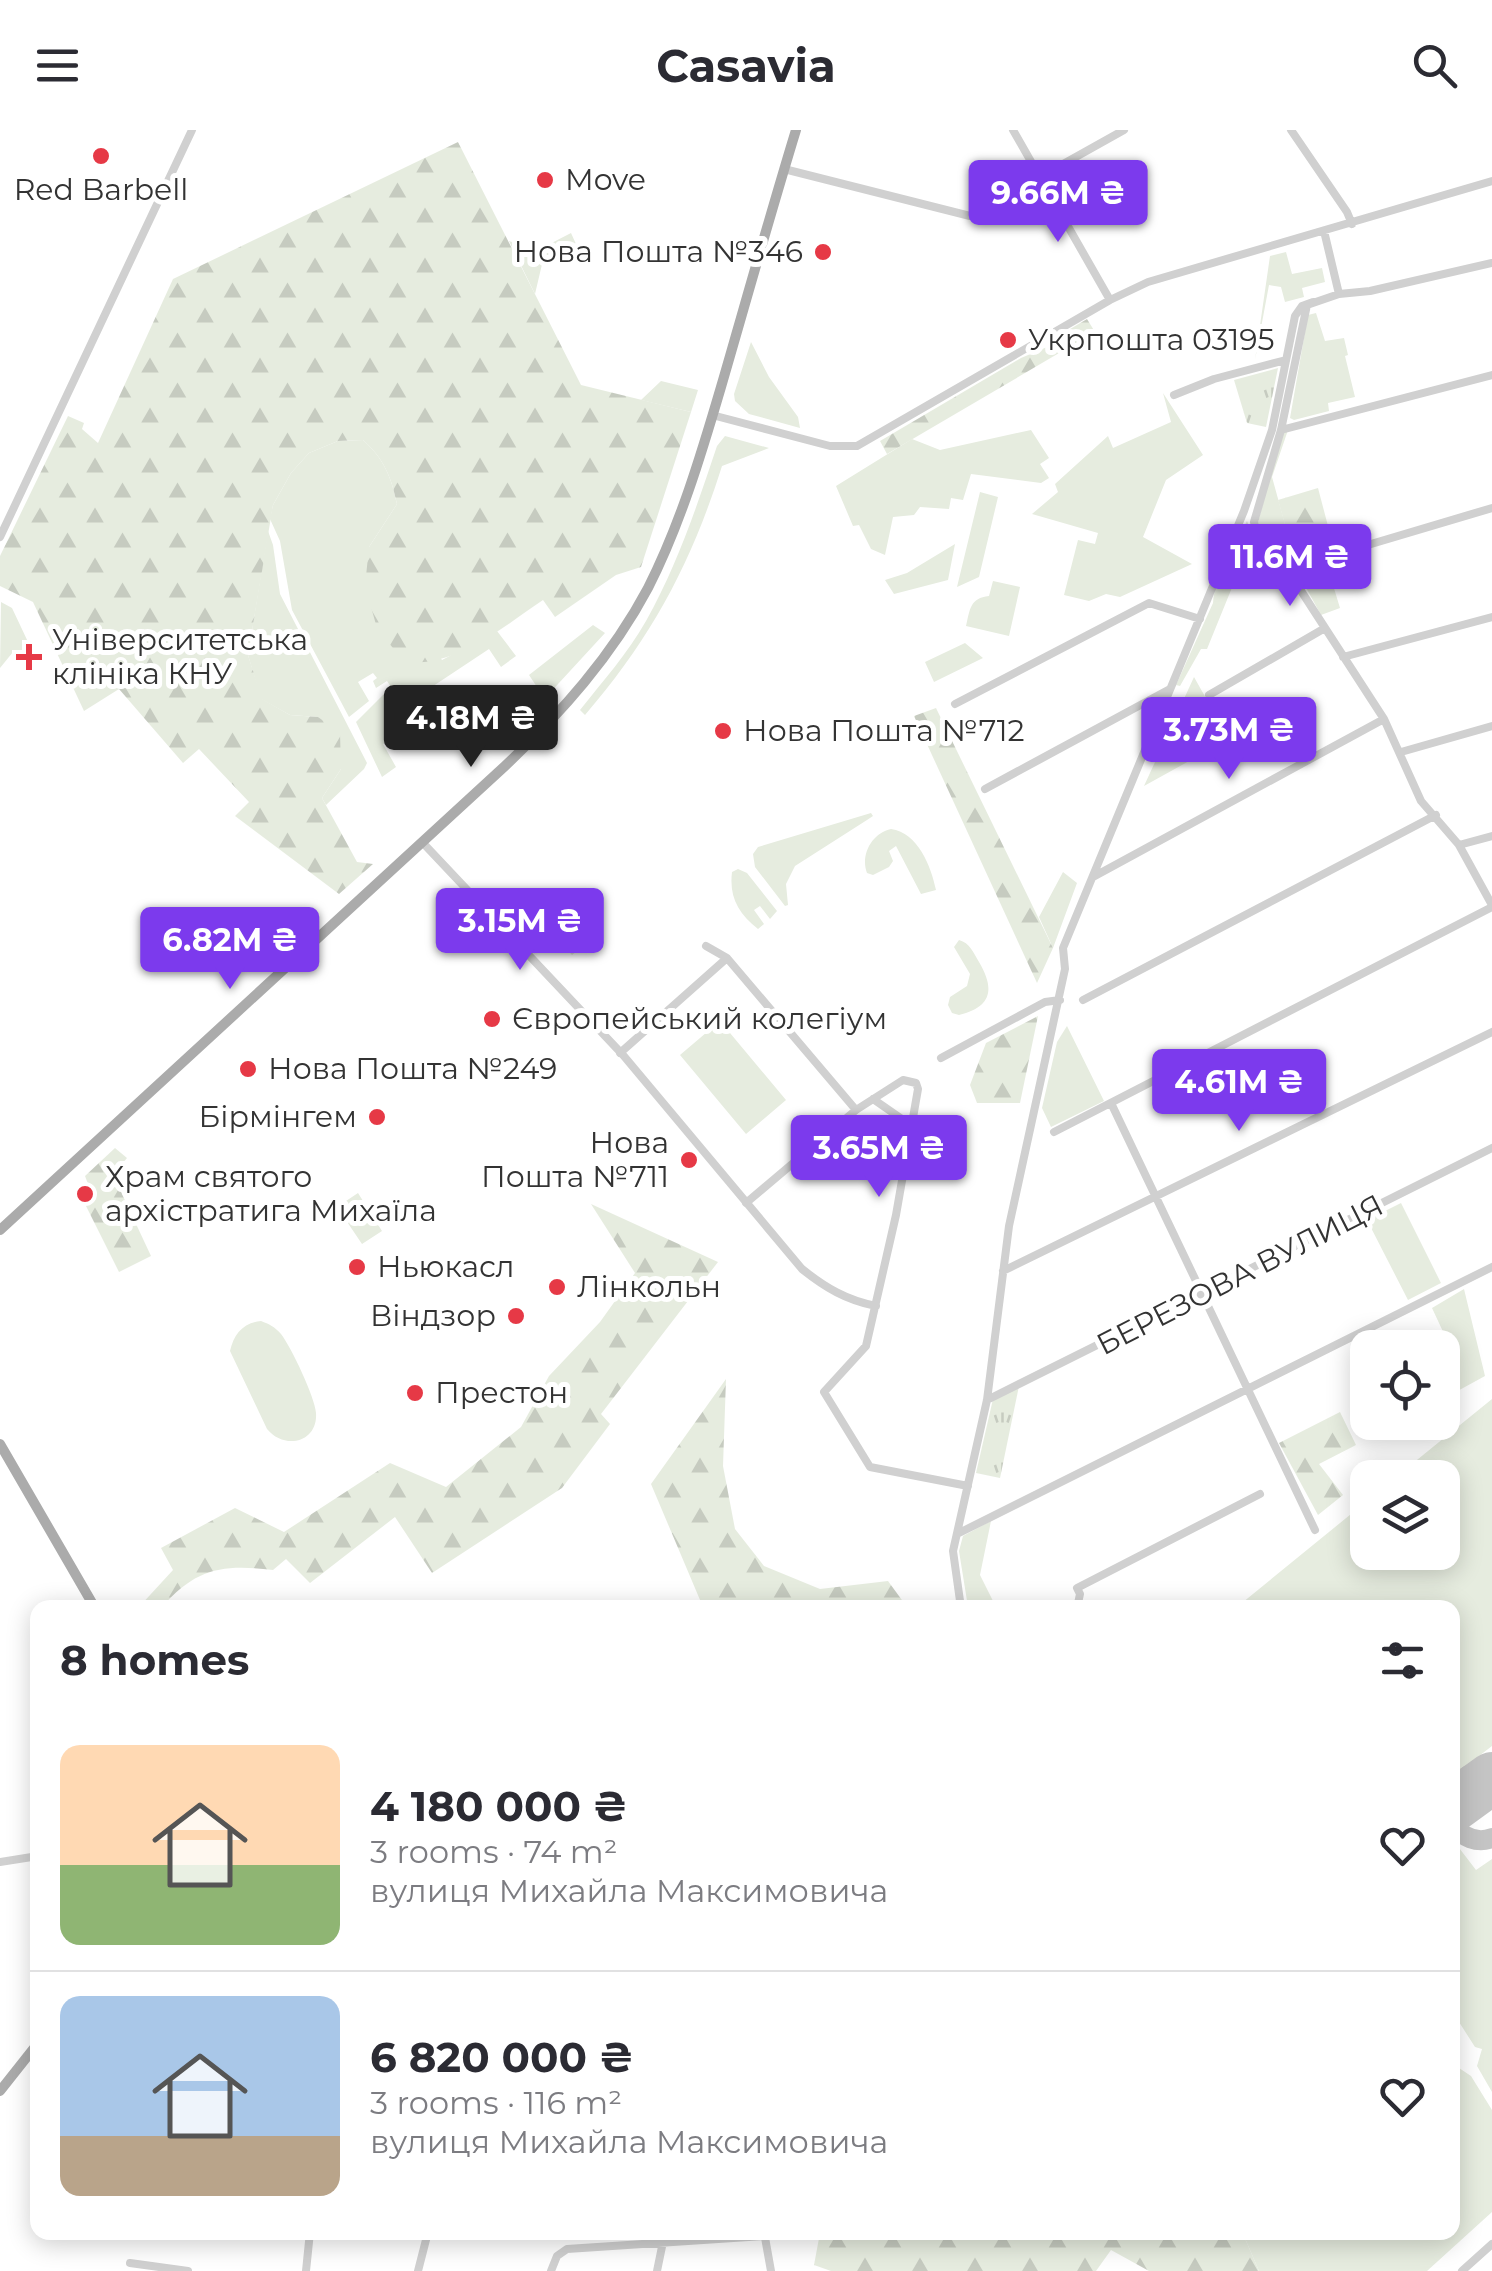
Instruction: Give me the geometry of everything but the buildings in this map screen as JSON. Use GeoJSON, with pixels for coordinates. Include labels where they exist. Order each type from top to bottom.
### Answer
{"type":"FeatureCollection","features":[{"type":"Feature","properties":{"kind":"main road"},"geometry":{"type":"LineString","coordinates":[[0,1230],[545,728],[611,648],[661,560],[712,415],[796,130]]}},
{"type":"Feature","properties":{"kind":"main road"},"geometry":{"type":"LineString","coordinates":[[0,1444],[90,1600]]}},
{"type":"Feature","properties":{"kind":"main road"},"geometry":{"type":"LineString","coordinates":[[0,2091],[30,2053]]}},
{"type":"Feature","properties":{"kind":"street"},"geometry":{"type":"LineString","coordinates":[[0,537],[192,130]]}},
{"type":"Feature","properties":{"kind":"street"},"geometry":{"type":"LineString","coordinates":[[1013,130],[1108,297]]}},
{"type":"Feature","properties":{"kind":"street"},"geometry":{"type":"LineString","coordinates":[[784,169],[970,216],[1124,130]]}},
{"type":"Feature","properties":{"kind":"street"},"geometry":{"type":"LineString","coordinates":[[1292,130],[1352,224]]}},
{"type":"Feature","properties":{"kind":"street"},"geometry":{"type":"LineString","coordinates":[[712,415],[830,446],[857,446],[1108,297],[1166,275],[1492,181]]}},
{"type":"Feature","properties":{"kind":"street"},"geometry":{"type":"LineString","coordinates":[[1324,232],[1339,294]]}},
{"type":"Feature","properties":{"kind":"street"},"geometry":{"type":"LineString","coordinates":[[960,1600],[954,1551],[987,1400],[1009,1226],[1066,969],[1063,948],[1200,619],[1272,430],[1295,316],[1300,308],[1339,294],[1370,291],[1492,263]]}},
{"type":"Feature","properties":{"kind":"street"},"geometry":{"type":"LineString","coordinates":[[1054,1132],[1492,906],[1459,845],[1421,801],[1384,719],[1287,569],[1255,529],[1281,430],[1304,310],[1314,302]]}},
{"type":"Feature","properties":{"kind":"street"},"geometry":{"type":"LineString","coordinates":[[1174,394],[1286,360]]}},
{"type":"Feature","properties":{"kind":"street"},"geometry":{"type":"LineString","coordinates":[[1281,430],[1492,375]]}},
{"type":"Feature","properties":{"kind":"street"},"geometry":{"type":"LineString","coordinates":[[1287,569],[1492,508]]}},
{"type":"Feature","properties":{"kind":"street"},"geometry":{"type":"LineString","coordinates":[[955,704],[1149,603],[1200,619]]}},
{"type":"Feature","properties":{"kind":"street"},"geometry":{"type":"LineString","coordinates":[[1344,658],[1492,617]]}},
{"type":"Feature","properties":{"kind":"street"},"geometry":{"type":"LineString","coordinates":[[1209,695],[1325,628]]}},
{"type":"Feature","properties":{"kind":"street"},"geometry":{"type":"LineString","coordinates":[[985,788],[1170,689]]}},
{"type":"Feature","properties":{"kind":"street"},"geometry":{"type":"LineString","coordinates":[[1092,877],[1384,719]]}},
{"type":"Feature","properties":{"kind":"street"},"geometry":{"type":"LineString","coordinates":[[1401,752],[1492,726]]}},
{"type":"Feature","properties":{"kind":"street"},"geometry":{"type":"LineString","coordinates":[[1084,1000],[1436,815]]}},
{"type":"Feature","properties":{"kind":"street"},"geometry":{"type":"LineString","coordinates":[[1459,845],[1492,836]]}},
{"type":"Feature","properties":{"kind":"street"},"geometry":{"type":"LineString","coordinates":[[423,843],[620,1052],[802,1269],[850,1300],[876,1306]]}},
{"type":"Feature","properties":{"kind":"street"},"geometry":{"type":"LineString","coordinates":[[706,946],[727,958],[856,1110]]}},
{"type":"Feature","properties":{"kind":"street"},"geometry":{"type":"LineString","coordinates":[[620,1052],[727,958]]}},
{"type":"Feature","properties":{"kind":"street"},"geometry":{"type":"LineString","coordinates":[[941,1058],[1045,1002],[1060,1000]]}},
{"type":"Feature","properties":{"kind":"street"},"geometry":{"type":"LineString","coordinates":[[1003,1271],[1492,1032]]}},
{"type":"Feature","properties":{"kind":"street"},"geometry":{"type":"LineString","coordinates":[[746,1203],[856,1110],[903,1080],[912,1080],[918,1088],[912,1126],[866,1346],[824,1392],[870,1467],[968,1486]]}},
{"type":"Feature","properties":{"kind":"street"},"geometry":{"type":"LineString","coordinates":[[873,1099],[912,1126]]}},
{"type":"Feature","properties":{"kind":"street"},"geometry":{"type":"LineString","coordinates":[[1111,1103],[1315,1530]]}},
{"type":"Feature","properties":{"kind":"street","name":"БЕРЕЗОВА ВУЛИЦЯ"},"geometry":{"type":"LineString","coordinates":[[987,1400],[1492,1148]]}},
{"type":"Feature","properties":{"kind":"street"},"geometry":{"type":"LineString","coordinates":[[957,1534],[1492,1267]]}},
{"type":"Feature","properties":{"kind":"street"},"geometry":{"type":"LineString","coordinates":[[1079,1600],[1078,1588],[1260,1494]]}},
{"type":"Feature","properties":{"kind":"street"},"geometry":{"type":"LineString","coordinates":[[0,1862],[30,1857]]}},
{"type":"Feature","properties":{"kind":"street"},"geometry":{"type":"LineString","coordinates":[[306,2271],[309,2240]]}},
{"type":"Feature","properties":{"kind":"street"},"geometry":{"type":"LineString","coordinates":[[418,2271],[426,2240]]}},
{"type":"Feature","properties":{"kind":"street"},"geometry":{"type":"LineString","coordinates":[[552,2271],[557,2256],[567,2250],[637,2240]]}},
{"type":"Feature","properties":{"kind":"street"},"geometry":{"type":"LineString","coordinates":[[657,2271],[664,2240]]}},
{"type":"Feature","properties":{"kind":"street"},"geometry":{"type":"LineString","coordinates":[[765,2240],[772,2271]]}},
{"type":"Feature","properties":{"kind":"street"},"geometry":{"type":"LineString","coordinates":[[1462,2271],[1492,2244]]}},
{"type":"Feature","properties":{"kind":"street"},"geometry":{"type":"LineString","coordinates":[[130,2262],[188,2271]]}},
{"type":"Feature","properties":{"kind":"green space"},"geometry":{"type":"Polygon","coordinates":[[[458,142],[581,385],[691,412],[641,567],[616,575],[555,617],[543,600],[478,643],[442,659],[423,662],[404,662],[377,628],[365,586],[369,547],[397,504],[381,461],[363,440],[338,441],[309,453],[291,473],[273,505],[248,655],[262,699],[290,715],[318,717],[340,733],[341,769],[322,798],[357,862],[373,864],[339,894],[235,816],[249,802],[199,749],[183,763],[119,689],[84,711],[33,602],[0,586],[0,556],[68,416],[84,423],[82,429],[98,443],[173,279],[458,142]]]}},
{"type":"Feature","properties":{"kind":"green space"},"geometry":{"type":"Polygon","coordinates":[[[571,233],[576,244],[543,260],[535,294],[509,241],[538,250],[571,233]]]}},
{"type":"Feature","properties":{"kind":"green space"},"geometry":{"type":"Polygon","coordinates":[[[1286,252],[1292,274],[1322,268],[1325,282],[1302,288],[1304,297],[1285,302],[1281,287],[1269,285],[1255,360],[1270,256],[1286,252]]]}},
{"type":"Feature","properties":{"kind":"green space"},"geometry":{"type":"Polygon","coordinates":[[[1316,313],[1325,341],[1344,338],[1355,397],[1328,403],[1329,411],[1294,420],[1290,418],[1308,315],[1316,313]]]}},
{"type":"Feature","properties":{"kind":"green space"},"geometry":{"type":"Polygon","coordinates":[[[1087,319],[1095,332],[887,454],[880,441],[1021,358],[1047,347],[1050,341],[1087,319]]]}},
{"type":"Feature","properties":{"kind":"green space"},"geometry":{"type":"Polygon","coordinates":[[[751,342],[769,377],[798,417],[800,428],[749,414],[735,401],[751,342]]]}},
{"type":"Feature","properties":{"kind":"green space"},"geometry":{"type":"Polygon","coordinates":[[[1278,368],[1266,427],[1247,423],[1234,380],[1278,368]]]}},
{"type":"Feature","properties":{"kind":"green space"},"geometry":{"type":"Polygon","coordinates":[[[661,381],[698,390],[691,412],[641,400],[661,381]]]}},
{"type":"Feature","properties":{"kind":"green space"},"geometry":{"type":"Polygon","coordinates":[[[1163,393],[1203,455],[1166,480],[1143,537],[1192,564],[1120,597],[1106,594],[1089,601],[1064,595],[1078,540],[1095,544],[1098,533],[1032,514],[1058,492],[1055,484],[1108,436],[1113,448],[1171,422],[1163,393]]]}},
{"type":"Feature","properties":{"kind":"green space"},"geometry":{"type":"Polygon","coordinates":[[[1031,430],[1049,458],[1040,464],[1049,478],[1041,483],[971,474],[963,500],[951,498],[949,509],[920,507],[914,515],[893,517],[885,555],[871,549],[859,525],[853,526],[836,486],[912,439],[940,450],[1031,430]]]}},
{"type":"Feature","properties":{"kind":"green space"},"geometry":{"type":"Polygon","coordinates":[[[1288,430],[1272,477],[1293,553],[1282,557],[1257,526],[1282,431],[1288,430]]]}},
{"type":"Feature","properties":{"kind":"green space"},"geometry":{"type":"Polygon","coordinates":[[[725,436],[769,448],[722,466],[697,535],[667,598],[630,657],[585,715],[580,710],[615,667],[657,600],[686,535],[717,446],[725,436]]]}},
{"type":"Feature","properties":{"kind":"green space"},"geometry":{"type":"Polygon","coordinates":[[[363,440],[386,469],[397,504],[369,547],[442,660],[497,631],[516,656],[501,667],[489,649],[388,716],[399,734],[383,744],[396,767],[382,777],[356,722],[391,687],[387,681],[376,688],[373,673],[358,682],[369,701],[349,717],[292,610],[280,541],[270,519],[273,505],[291,473],[309,453],[338,441],[363,440]]]}},
{"type":"Feature","properties":{"kind":"green space"},"geometry":{"type":"Polygon","coordinates":[[[1318,488],[1333,545],[1297,555],[1293,553],[1278,500],[1318,488]]]}},
{"type":"Feature","properties":{"kind":"green space"},"geometry":{"type":"Polygon","coordinates":[[[980,492],[998,497],[979,577],[957,587],[980,492]]]}},
{"type":"Feature","properties":{"kind":"green space"},"geometry":{"type":"Polygon","coordinates":[[[1247,521],[1253,536],[1207,649],[1201,649],[1180,686],[1176,685],[1213,603],[1221,571],[1247,521]]]}},
{"type":"Feature","properties":{"kind":"green space"},"geometry":{"type":"Polygon","coordinates":[[[268,531],[280,594],[367,763],[326,805],[322,798],[341,769],[318,717],[290,715],[261,699],[248,655],[268,531]]]}},
{"type":"Feature","properties":{"kind":"green space"},"geometry":{"type":"Polygon","coordinates":[[[955,544],[948,580],[894,594],[885,580],[907,573],[955,544]]]}},
{"type":"Feature","properties":{"kind":"green space"},"geometry":{"type":"Polygon","coordinates":[[[1326,562],[1340,608],[1321,615],[1297,571],[1326,562]]]}},
{"type":"Feature","properties":{"kind":"green space"},"geometry":{"type":"Polygon","coordinates":[[[993,581],[1020,587],[1009,636],[966,626],[972,605],[989,596],[993,581]]]}},
{"type":"Feature","properties":{"kind":"green space"},"geometry":{"type":"Polygon","coordinates":[[[1,602],[12,608],[37,661],[32,667],[13,652],[0,668],[1,602]]]}},
{"type":"Feature","properties":{"kind":"green space"},"geometry":{"type":"Polygon","coordinates":[[[593,625],[605,633],[512,734],[510,726],[541,693],[529,675],[593,625]]]}},
{"type":"Feature","properties":{"kind":"green space"},"geometry":{"type":"Polygon","coordinates":[[[965,643],[983,658],[934,682],[925,662],[965,643]]]}},
{"type":"Feature","properties":{"kind":"green space"},"geometry":{"type":"Polygon","coordinates":[[[1194,677],[1229,739],[1144,786],[1194,677]]]}},
{"type":"Feature","properties":{"kind":"green space"},"geometry":{"type":"Polygon","coordinates":[[[936,708],[1053,948],[1037,983],[914,716],[936,708]]]}},
{"type":"Feature","properties":{"kind":"green space"},"geometry":{"type":"Polygon","coordinates":[[[871,813],[873,816],[795,866],[786,884],[788,905],[755,867],[753,854],[758,847],[871,813]]]}},
{"type":"Feature","properties":{"kind":"green space"},"geometry":{"type":"Polygon","coordinates":[[[891,829],[916,844],[927,861],[936,890],[921,894],[896,846],[889,851],[893,861],[889,867],[873,875],[867,873],[865,859],[869,846],[878,835],[891,829]]]}},
{"type":"Feature","properties":{"kind":"green space"},"geometry":{"type":"Polygon","coordinates":[[[738,869],[747,873],[777,911],[770,919],[760,906],[754,910],[764,924],[758,929],[740,911],[734,897],[732,872],[738,869]]]}},
{"type":"Feature","properties":{"kind":"green space"},"geometry":{"type":"Polygon","coordinates":[[[1063,872],[1077,883],[1053,948],[1039,917],[1063,872]]]}},
{"type":"Feature","properties":{"kind":"green space"},"geometry":{"type":"Polygon","coordinates":[[[569,899],[582,913],[571,924],[586,940],[590,936],[592,939],[572,955],[537,916],[538,912],[546,920],[569,899]]]}},
{"type":"Feature","properties":{"kind":"green space"},"geometry":{"type":"Polygon","coordinates":[[[959,940],[973,951],[988,989],[984,1002],[959,1015],[952,1013],[948,1005],[950,997],[967,986],[970,974],[954,947],[959,940]]]}},
{"type":"Feature","properties":{"kind":"green space"},"geometry":{"type":"Polygon","coordinates":[[[1038,1016],[1020,1103],[977,1103],[970,1085],[986,1043],[1038,1016]]]}},
{"type":"Feature","properties":{"kind":"green space"},"geometry":{"type":"Polygon","coordinates":[[[720,1021],[786,1100],[746,1134],[680,1055],[720,1021]]]}},
{"type":"Feature","properties":{"kind":"green space"},"geometry":{"type":"Polygon","coordinates":[[[1067,1026],[1104,1101],[1051,1127],[1042,1108],[1057,1042],[1067,1026]]]}},
{"type":"Feature","properties":{"kind":"green space"},"geometry":{"type":"Polygon","coordinates":[[[115,1148],[127,1158],[114,1174],[115,1179],[151,1256],[119,1272],[79,1192],[88,1184],[85,1176],[115,1148]]]}},
{"type":"Feature","properties":{"kind":"green space"},"geometry":{"type":"Polygon","coordinates":[[[358,1193],[382,1231],[362,1244],[337,1207],[358,1193]]]}},
{"type":"Feature","properties":{"kind":"green space"},"geometry":{"type":"Polygon","coordinates":[[[1401,1203],[1441,1283],[1408,1300],[1367,1220],[1401,1203]]]}},
{"type":"Feature","properties":{"kind":"green space"},"geometry":{"type":"Polygon","coordinates":[[[591,1204],[718,1262],[601,1414],[610,1424],[562,1488],[432,1573],[395,1517],[310,1583],[286,1559],[273,1570],[239,1568],[212,1572],[187,1584],[168,1600],[145,1600],[173,1570],[161,1548],[235,1508],[284,1532],[390,1463],[446,1487],[521,1427],[549,1376],[600,1322],[635,1273],[591,1204]]]}},
{"type":"Feature","properties":{"kind":"green space"},"geometry":{"type":"Polygon","coordinates":[[[1464,1289],[1485,1376],[1460,1390],[1460,1330],[1442,1330],[1432,1308],[1464,1289]]]}},
{"type":"Feature","properties":{"kind":"green space"},"geometry":{"type":"Polygon","coordinates":[[[261,1321],[276,1329],[285,1340],[315,1406],[312,1431],[299,1440],[282,1440],[267,1429],[230,1351],[240,1330],[261,1321]]]}},
{"type":"Feature","properties":{"kind":"green space"},"geometry":{"type":"Polygon","coordinates":[[[726,1379],[723,1466],[735,1529],[764,1566],[820,1589],[888,1581],[902,1600],[700,1600],[651,1484],[726,1379]]]}},
{"type":"Feature","properties":{"kind":"green space"},"geometry":{"type":"Polygon","coordinates":[[[1019,1386],[1000,1478],[976,1473],[993,1399],[1019,1386]]]}},
{"type":"Feature","properties":{"kind":"green space"},"geometry":{"type":"Polygon","coordinates":[[[1492,1399],[1492,1746],[1460,1771],[1460,1600],[1246,1600],[1350,1515],[1350,1570],[1460,1570],[1460,1460],[1417,1460],[1442,1440],[1460,1440],[1460,1425],[1492,1399]]]}},
{"type":"Feature","properties":{"kind":"green space"},"geometry":{"type":"Polygon","coordinates":[[[1340,1412],[1350,1440],[1356,1445],[1319,1464],[1343,1495],[1318,1515],[1279,1443],[1340,1412]]]}},
{"type":"Feature","properties":{"kind":"green space"},"geometry":{"type":"Polygon","coordinates":[[[991,1521],[980,1575],[992,1600],[967,1600],[959,1551],[963,1536],[991,1521]]]}},
{"type":"Feature","properties":{"kind":"green space"},"geometry":{"type":"Polygon","coordinates":[[[1460,1849],[1476,1870],[1492,1859],[1492,2092],[1477,2066],[1482,2049],[1475,2047],[1460,2024],[1460,1849]]]}},
{"type":"Feature","properties":{"kind":"green space"},"geometry":{"type":"Polygon","coordinates":[[[1460,2069],[1471,2076],[1492,2110],[1492,2212],[1427,2271],[1259,2271],[1246,2240],[1460,2240],[1460,2069]]]}},
{"type":"Feature","properties":{"kind":"green space"},"geometry":{"type":"Polygon","coordinates":[[[819,2240],[1246,2240],[1259,2271],[1149,2271],[1111,2250],[1096,2271],[831,2271],[814,2265],[819,2240]]]}},
{"type":"Feature","properties":{"kind":"taxiway"},"geometry":{"type":"LineString","coordinates":[[1460,1781],[1469,1775],[1492,1771]]}},
{"type":"Feature","properties":{"kind":"taxiway"},"geometry":{"type":"LineString","coordinates":[[1460,1832],[1470,1838],[1492,1838]]}},
{"type":"Feature","properties":{"kind":"runway"},"geometry":{"type":"LineString","coordinates":[[1460,1801],[1492,1778]]}},
{"type":"Feature","properties":{"kind":"place","name":"Red Barbell"},"geometry":{"type":"Point","coordinates":[101,156]}},
{"type":"Feature","properties":{"kind":"place","name":"Move"},"geometry":{"type":"Point","coordinates":[545,180]}},
{"type":"Feature","properties":{"kind":"place","name":"Нова Пошта №346"},"geometry":{"type":"Point","coordinates":[823,252]}},
{"type":"Feature","properties":{"kind":"place","name":"Укрпошта 03195"},"geometry":{"type":"Point","coordinates":[1008,340]}},
{"type":"Feature","properties":{"kind":"place","name":"Університетська клініка КНУ"},"geometry":{"type":"Point","coordinates":[29,657]}},
{"type":"Feature","properties":{"kind":"place","name":"Нова Пошта №712"},"geometry":{"type":"Point","coordinates":[723,731]}},
{"type":"Feature","properties":{"kind":"place","name":"Європейський колегіум"},"geometry":{"type":"Point","coordinates":[492,1019]}},
{"type":"Feature","properties":{"kind":"place","name":"Нова Пошта №249"},"geometry":{"type":"Point","coordinates":[248,1069]}},
{"type":"Feature","properties":{"kind":"place","name":"Бірмінгем"},"geometry":{"type":"Point","coordinates":[377,1117]}},
{"type":"Feature","properties":{"kind":"place","name":"Нова Пошта №711"},"geometry":{"type":"Point","coordinates":[689,1160]}},
{"type":"Feature","properties":{"kind":"place","name":"Храм святого архістратига Михаїла"},"geometry":{"type":"Point","coordinates":[85,1194]}},
{"type":"Feature","properties":{"kind":"place","name":"Ньюкасл"},"geometry":{"type":"Point","coordinates":[357,1267]}},
{"type":"Feature","properties":{"kind":"place","name":"Лінкольн"},"geometry":{"type":"Point","coordinates":[557,1287]}},
{"type":"Feature","properties":{"kind":"place","name":"Віндзор"},"geometry":{"type":"Point","coordinates":[516,1316]}},
{"type":"Feature","properties":{"kind":"place","name":"Престон"},"geometry":{"type":"Point","coordinates":[415,1393]}}]}
